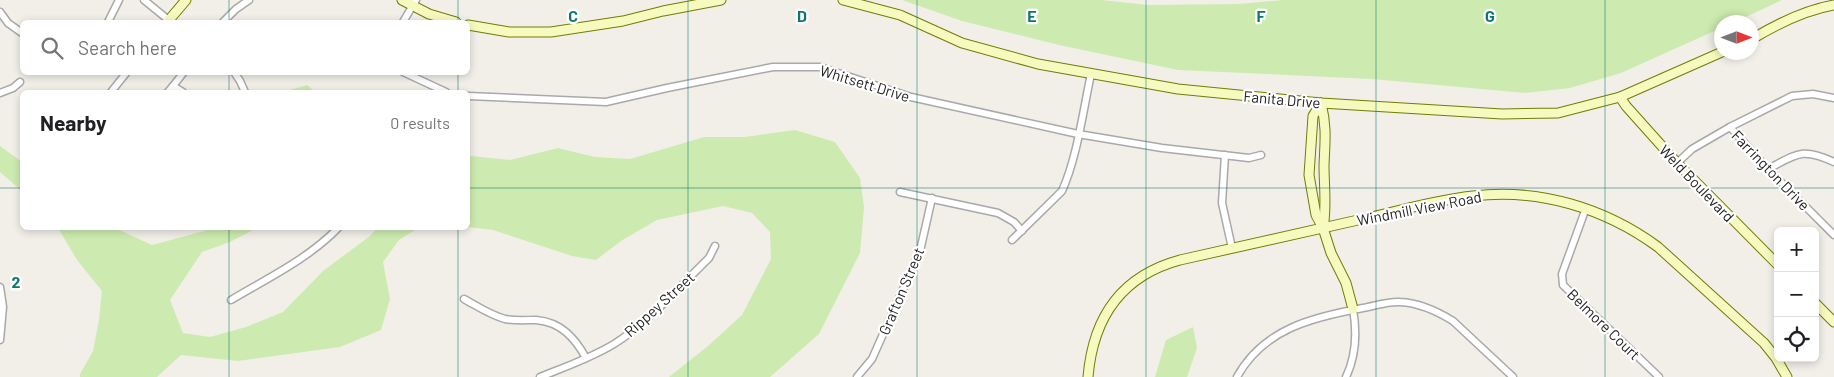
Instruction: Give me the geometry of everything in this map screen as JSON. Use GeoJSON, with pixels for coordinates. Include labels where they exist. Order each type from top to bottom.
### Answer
{"type":"FeatureCollection","features":[{"type":"Feature","properties":{"kind":"main road"},"geometry":{"type":"LineString","coordinates":[[171,20],[186,0]]}},
{"type":"Feature","properties":{"kind":"main road"},"geometry":{"type":"LineString","coordinates":[[402,0],[415,3],[429,14],[449,20]]}},
{"type":"Feature","properties":{"kind":"main road"},"geometry":{"type":"LineString","coordinates":[[470,25],[509,32],[551,32],[623,21],[721,0]]}},
{"type":"Feature","properties":{"kind":"main road","name":"Fanita Drive"},"geometry":{"type":"LineString","coordinates":[[843,0],[900,15],[962,43],[1038,64],[1178,89],[1321,103],[1502,114],[1545,114],[1575,110],[1620,97],[1714,56]]}},
{"type":"Feature","properties":{"kind":"main road"},"geometry":{"type":"LineString","coordinates":[[1759,35],[1789,20],[1823,7],[1834,5]]}},
{"type":"Feature","properties":{"kind":"main road","name":"Weld Boulevard"},"geometry":{"type":"LineString","coordinates":[[1620,97],[1677,163],[1774,261]]}},
{"type":"Feature","properties":{"kind":"main road"},"geometry":{"type":"LineString","coordinates":[[1321,103],[1313,116],[1310,174],[1316,215],[1324,228],[1331,253],[1346,283],[1353,310]]}},
{"type":"Feature","properties":{"kind":"main road"},"geometry":{"type":"LineString","coordinates":[[1321,103],[1326,121],[1324,167],[1326,211],[1324,228]]}},
{"type":"Feature","properties":{"kind":"main road","name":"Windmill View Road"},"geometry":{"type":"LineString","coordinates":[[1088,377],[1097,330],[1112,304],[1126,288],[1142,276],[1166,264],[1475,196],[1523,195],[1555,200],[1586,208],[1624,225],[1658,247],[1764,343],[1776,358],[1787,377]]}},
{"type":"Feature","properties":{"kind":"main road"},"geometry":{"type":"LineString","coordinates":[[1819,307],[1834,322]]}},
{"type":"Feature","properties":{"kind":"street"},"geometry":{"type":"LineString","coordinates":[[109,20],[119,0]]}},
{"type":"Feature","properties":{"kind":"street"},"geometry":{"type":"LineString","coordinates":[[144,0],[167,20]]}},
{"type":"Feature","properties":{"kind":"street"},"geometry":{"type":"LineString","coordinates":[[225,20],[249,0]]}},
{"type":"Feature","properties":{"kind":"street"},"geometry":{"type":"LineString","coordinates":[[404,20],[415,3]]}},
{"type":"Feature","properties":{"kind":"street"},"geometry":{"type":"LineString","coordinates":[[0,12],[8,23],[20,32]]}},
{"type":"Feature","properties":{"kind":"street","name":"Whitsett Drive"},"geometry":{"type":"LineString","coordinates":[[470,96],[606,102],[773,67],[820,68],[911,97],[1078,134],[1162,148],[1249,158],[1261,155]]}},
{"type":"Feature","properties":{"kind":"street"},"geometry":{"type":"LineString","coordinates":[[1012,240],[1062,192],[1078,134],[1091,74]]}},
{"type":"Feature","properties":{"kind":"street"},"geometry":{"type":"LineString","coordinates":[[113,90],[125,75]]}},
{"type":"Feature","properties":{"kind":"street"},"geometry":{"type":"LineString","coordinates":[[170,90],[182,75]]}},
{"type":"Feature","properties":{"kind":"street"},"geometry":{"type":"LineString","coordinates":[[236,75],[244,90]]}},
{"type":"Feature","properties":{"kind":"street"},"geometry":{"type":"LineString","coordinates":[[409,75],[438,90]]}},
{"type":"Feature","properties":{"kind":"street"},"geometry":{"type":"LineString","coordinates":[[0,93],[13,88],[20,82]]}},
{"type":"Feature","properties":{"kind":"street"},"geometry":{"type":"LineString","coordinates":[[173,86],[180,90]]}},
{"type":"Feature","properties":{"kind":"street"},"geometry":{"type":"LineString","coordinates":[[1677,163],[1692,149],[1730,127],[1792,96],[1813,94],[1834,98]]}},
{"type":"Feature","properties":{"kind":"street","name":"Farrington Drive"},"geometry":{"type":"LineString","coordinates":[[1730,127],[1768,170],[1834,235]]}},
{"type":"Feature","properties":{"kind":"street"},"geometry":{"type":"LineString","coordinates":[[1768,170],[1800,153],[1816,154],[1834,162]]}},
{"type":"Feature","properties":{"kind":"street"},"geometry":{"type":"LineString","coordinates":[[1226,155],[1222,204],[1232,248]]}},
{"type":"Feature","properties":{"kind":"street"},"geometry":{"type":"LineString","coordinates":[[900,192],[998,213],[1014,222],[1022,231]]}},
{"type":"Feature","properties":{"kind":"street","name":"Grafton Street"},"geometry":{"type":"LineString","coordinates":[[857,377],[872,359],[920,251],[932,198]]}},
{"type":"Feature","properties":{"kind":"street","name":"Belmore Court"},"geometry":{"type":"LineString","coordinates":[[1586,208],[1562,274],[1563,284],[1659,377]]}},
{"type":"Feature","properties":{"kind":"street"},"geometry":{"type":"LineString","coordinates":[[231,300],[297,262],[336,230]]}},
{"type":"Feature","properties":{"kind":"street","name":"Rippey Street"},"geometry":{"type":"LineString","coordinates":[[540,377],[614,344],[636,328],[709,258],[715,246]]}},
{"type":"Feature","properties":{"kind":"street"},"geometry":{"type":"LineString","coordinates":[[0,287],[3,307],[0,340]]}},
{"type":"Feature","properties":{"kind":"street"},"geometry":{"type":"LineString","coordinates":[[464,299],[492,314],[505,318],[518,321],[538,320],[556,325],[574,338],[586,358]]}},
{"type":"Feature","properties":{"kind":"street"},"geometry":{"type":"LineString","coordinates":[[1237,377],[1256,350],[1281,331],[1299,323],[1395,301],[1417,304],[1436,311],[1453,321],[1514,377]]}},
{"type":"Feature","properties":{"kind":"street"},"geometry":{"type":"LineString","coordinates":[[1346,377],[1355,346],[1356,330],[1353,310]]}},
{"type":"Feature","properties":{"kind":"green space"},"geometry":{"type":"Polygon","coordinates":[[[902,0],[1102,0],[1148,5],[1238,4],[1283,0],[1782,0],[1750,15],[1714,15],[1714,31],[1621,73],[1570,88],[1525,93],[1372,79],[1178,70],[1059,45],[962,21],[902,0]]]}},
{"type":"Feature","properties":{"kind":"green space"},"geometry":{"type":"Polygon","coordinates":[[[307,85],[313,90],[290,90],[307,85]]]}},
{"type":"Feature","properties":{"kind":"green space"},"geometry":{"type":"Polygon","coordinates":[[[795,130],[835,142],[860,178],[864,207],[860,253],[819,334],[770,377],[669,377],[708,346],[742,315],[771,259],[770,232],[752,213],[723,206],[657,220],[621,241],[596,260],[572,256],[493,230],[470,227],[471,156],[510,160],[558,148],[595,157],[630,159],[704,137],[745,137],[795,130]]]}},
{"type":"Feature","properties":{"kind":"green space"},"geometry":{"type":"Polygon","coordinates":[[[0,146],[20,161],[20,189],[0,172],[0,146]]]}},
{"type":"Feature","properties":{"kind":"green space"},"geometry":{"type":"Polygon","coordinates":[[[59,230],[119,230],[152,245],[208,230],[253,230],[230,242],[202,252],[170,300],[183,333],[210,337],[246,327],[283,312],[323,271],[375,230],[415,230],[399,240],[383,262],[390,299],[381,330],[340,347],[238,361],[181,355],[157,377],[80,377],[93,351],[102,291],[77,260],[59,230]]]}},
{"type":"Feature","properties":{"kind":"green space"},"geometry":{"type":"Polygon","coordinates":[[[1193,327],[1197,348],[1187,377],[1155,377],[1166,340],[1193,327]]]}}]}
